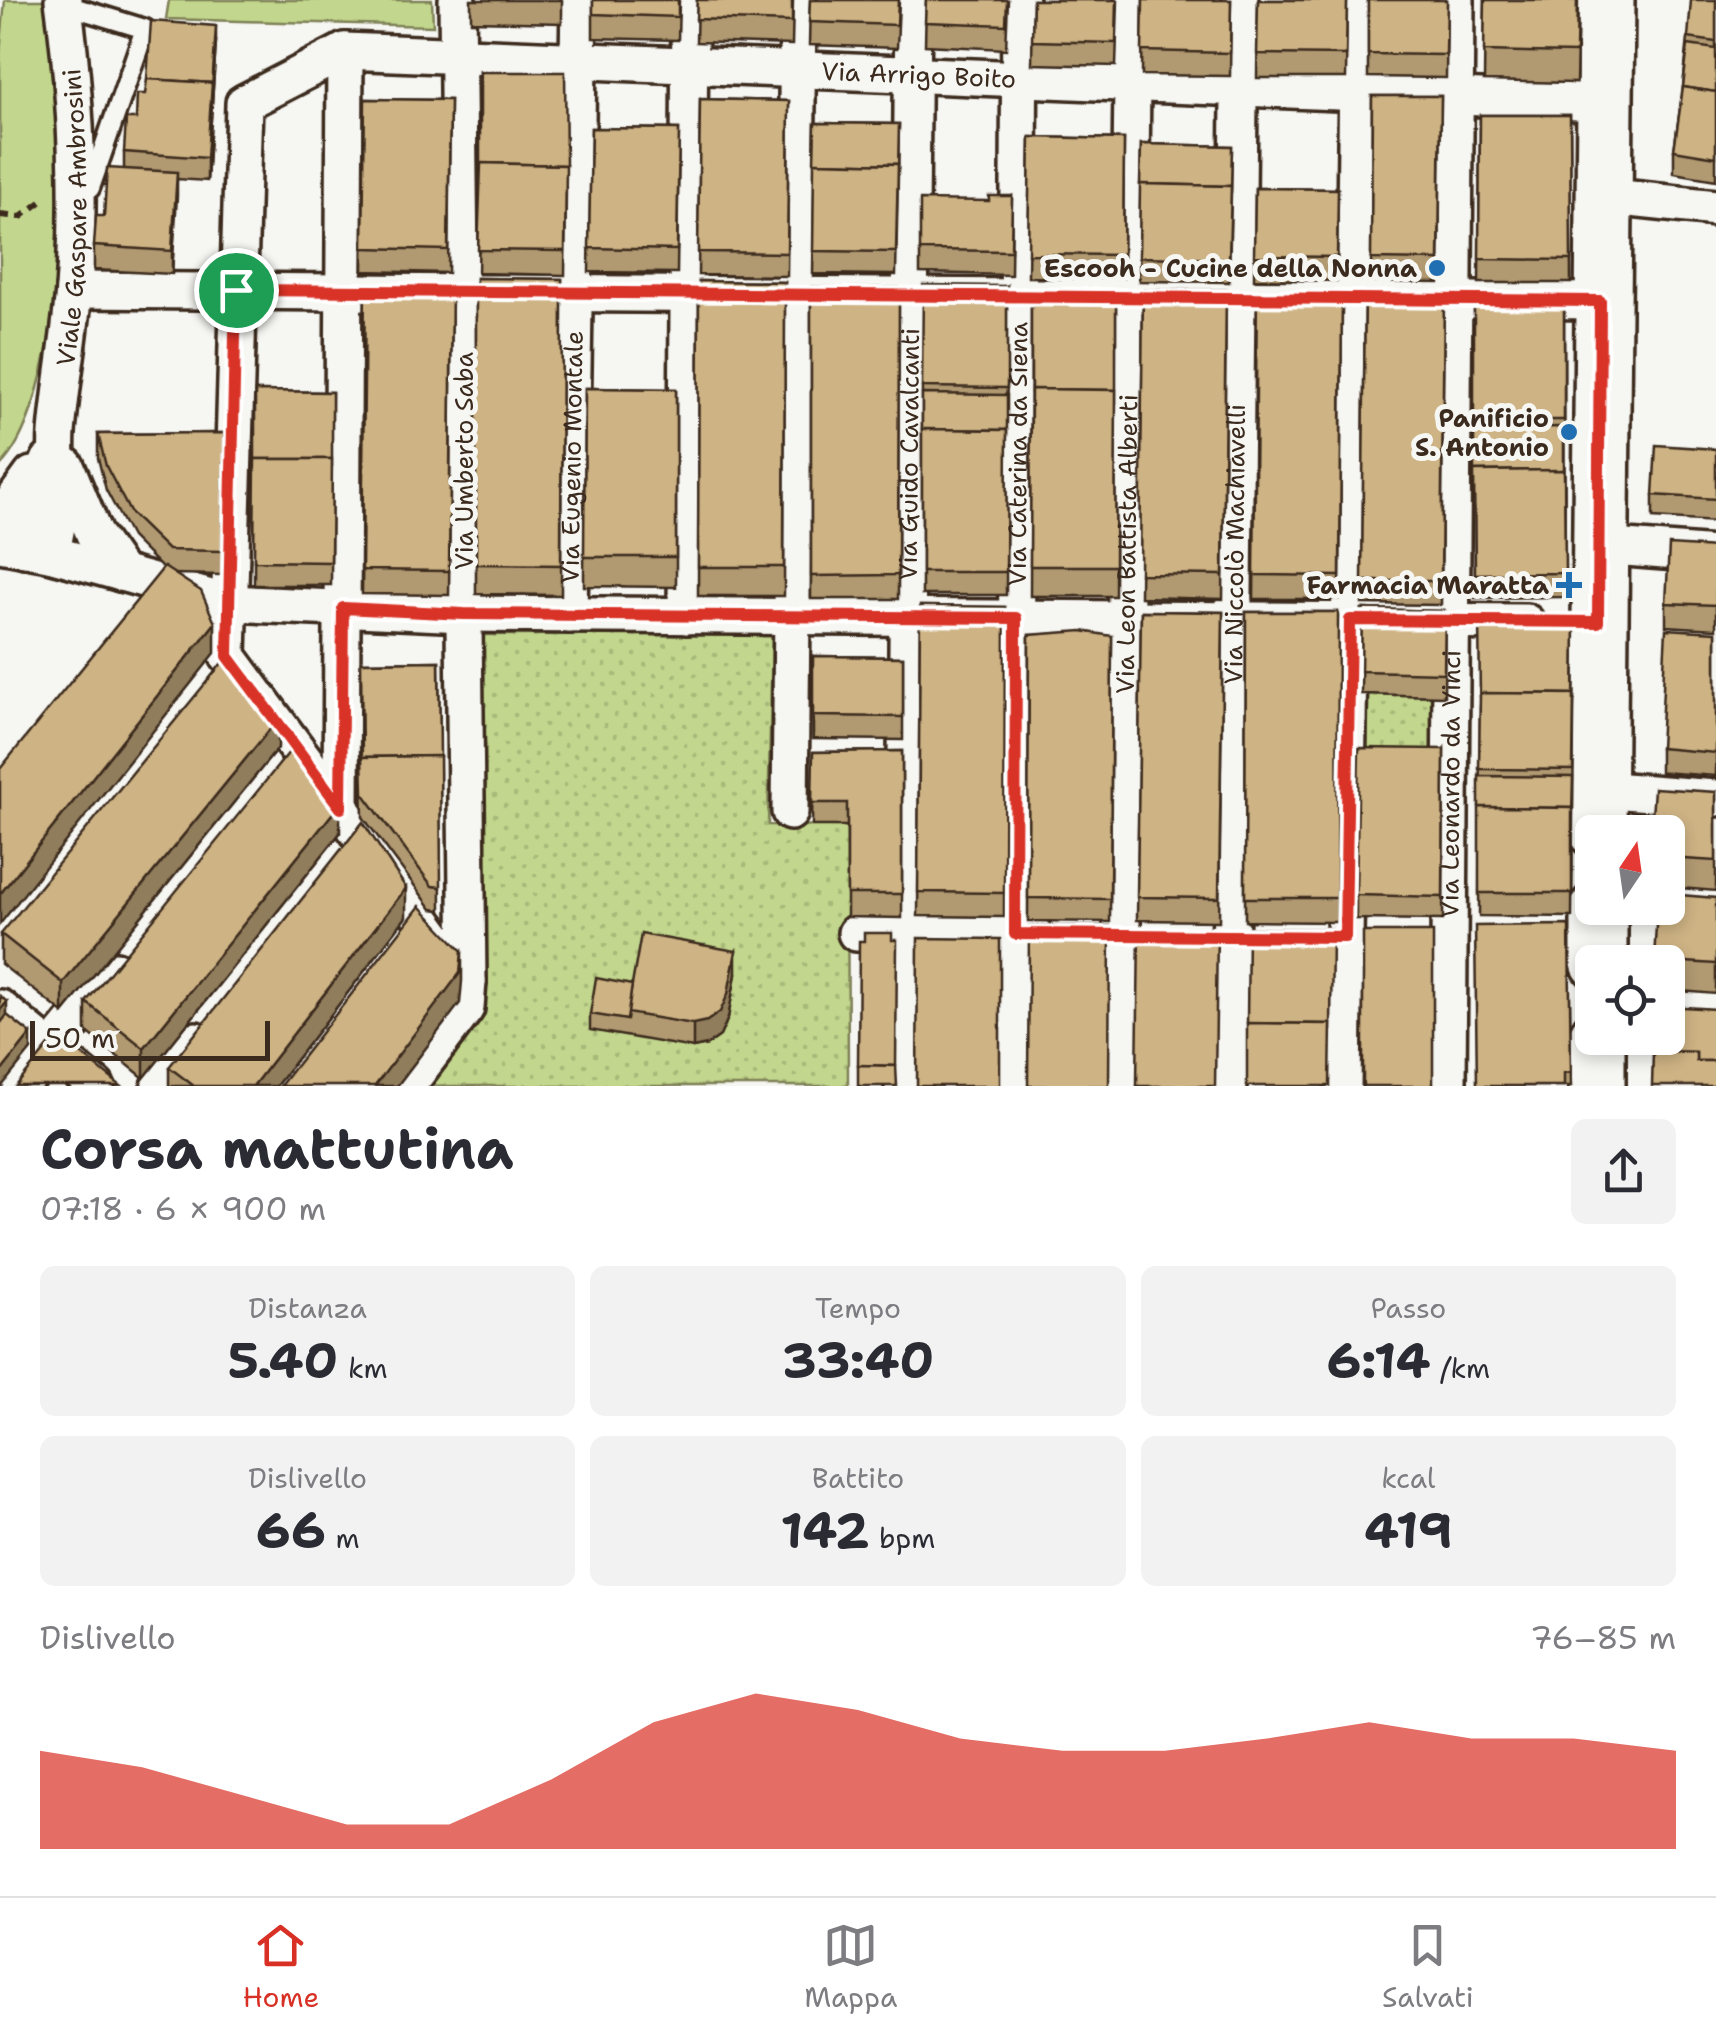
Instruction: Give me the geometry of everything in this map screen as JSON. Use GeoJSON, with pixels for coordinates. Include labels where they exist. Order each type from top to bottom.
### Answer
{"type":"FeatureCollection","features":[{"type":"Feature","properties":{"kind":"main road"},"geometry":{"type":"LineString","coordinates":[[1598,810],[1600,301],[1606,0]]}},
{"type":"Feature","properties":{"kind":"main road"},"geometry":{"type":"LineString","coordinates":[[1596,1086],[1597,1055]]}},
{"type":"Feature","properties":{"kind":"street","name":"Via Umberto Saba"},"geometry":{"type":"LineString","coordinates":[[408,1086],[466,1008],[468,981],[464,292],[457,0]]}},
{"type":"Feature","properties":{"kind":"street","name":"Via Eugenio Montale"},"geometry":{"type":"LineString","coordinates":[[569,615],[579,0]]}},
{"type":"Feature","properties":{"kind":"street"},"geometry":{"type":"LineString","coordinates":[[686,616],[690,0]]}},
{"type":"Feature","properties":{"kind":"street"},"geometry":{"type":"LineString","coordinates":[[790,812],[798,0]]}},
{"type":"Feature","properties":{"kind":"street","name":"Via Guido Cavalcanti"},"geometry":{"type":"LineString","coordinates":[[903,1086],[913,0]]}},
{"type":"Feature","properties":{"kind":"street","name":"Via Caterina da Siena"},"geometry":{"type":"LineString","coordinates":[[1014,1086],[1020,0]]}},
{"type":"Feature","properties":{"kind":"street","name":"Via Leon Battista Alberti"},"geometry":{"type":"LineString","coordinates":[[1120,1086],[1133,0]]}},
{"type":"Feature","properties":{"kind":"street","name":"Via Niccolò Machiavelli"},"geometry":{"type":"LineString","coordinates":[[1229,1086],[1240,0]]}},
{"type":"Feature","properties":{"kind":"street"},"geometry":{"type":"LineString","coordinates":[[1343,1086],[1397,937],[1350,620],[1358,0]]}},
{"type":"Feature","properties":{"kind":"street","name":"Via Leonardo da Vinci"},"geometry":{"type":"LineString","coordinates":[[1448,1086],[1397,937],[1452,621],[1456,0]]}},
{"type":"Feature","properties":{"kind":"street","name":"Viale Gaspare Ambrosini"},"geometry":{"type":"LineString","coordinates":[[25,549],[26,527],[57,436],[74,290],[78,186],[75,93],[63,2]]}},
{"type":"Feature","properties":{"kind":"street","name":"Via Arrigo Boito"},"geometry":{"type":"LineString","coordinates":[[236,290],[244,103],[344,52],[1604,104]]}},
{"type":"Feature","properties":{"kind":"street"},"geometry":{"type":"LineString","coordinates":[[336,864],[350,821],[343,608],[344,52]]}},
{"type":"Feature","properties":{"kind":"street"},"geometry":{"type":"LineString","coordinates":[[1602,196],[1716,208]]}},
{"type":"Feature","properties":{"kind":"street"},"geometry":{"type":"LineString","coordinates":[[74,290],[1600,301]]}},
{"type":"Feature","properties":{"kind":"street"},"geometry":{"type":"LineString","coordinates":[[204,687],[228,656],[236,290]]}},
{"type":"Feature","properties":{"kind":"street","name":"Viale Gaspare Ambrosini"},"geometry":{"type":"LineString","coordinates":[[0,519],[57,436]]}},
{"type":"Feature","properties":{"kind":"street","name":"Viale Gaspare Ambrosini"},"geometry":{"type":"LineString","coordinates":[[57,436],[94,534],[138,578]]}},
{"type":"Feature","properties":{"kind":"street"},"geometry":{"type":"LineString","coordinates":[[1600,546],[1716,554]]}},
{"type":"Feature","properties":{"kind":"street"},"geometry":{"type":"LineString","coordinates":[[25,549],[230,603],[464,614],[1598,622]]}},
{"type":"Feature","properties":{"kind":"street"},"geometry":{"type":"LineString","coordinates":[[131,612],[138,578]]}},
{"type":"Feature","properties":{"kind":"street"},"geometry":{"type":"LineString","coordinates":[[228,656],[468,981]]}},
{"type":"Feature","properties":{"kind":"street"},"geometry":{"type":"LineString","coordinates":[[271,778],[296,748]]}},
{"type":"Feature","properties":{"kind":"street"},"geometry":{"type":"LineString","coordinates":[[1598,810],[1716,798]]}},
{"type":"Feature","properties":{"kind":"street"},"geometry":{"type":"LineString","coordinates":[[396,947],[420,916]]}},
{"type":"Feature","properties":{"kind":"street"},"geometry":{"type":"LineString","coordinates":[[856,933],[1158,936]]}},
{"type":"Feature","properties":{"kind":"street"},"geometry":{"type":"LineString","coordinates":[[1194,936],[1269,936]]}},
{"type":"Feature","properties":{"kind":"street"},"geometry":{"type":"LineString","coordinates":[[1307,936],[1487,937]]}},
{"type":"Feature","properties":{"kind":"street"},"geometry":{"type":"LineString","coordinates":[[21,1086],[136,944]]}},
{"type":"Feature","properties":{"kind":"street"},"geometry":{"type":"LineString","coordinates":[[0,1008],[96,1086]]}},
{"type":"Feature","properties":{"kind":"street"},"geometry":{"type":"LineString","coordinates":[[160,1086],[218,1012]]}},
{"type":"Feature","properties":{"kind":"lane"},"geometry":{"type":"LineString","coordinates":[[63,2],[145,29],[90,188],[78,186]]}},
{"type":"Feature","properties":{"kind":"path"},"geometry":{"type":"LineString","coordinates":[[0,216],[21,217],[62,186],[78,186]]}},
{"type":"Feature","properties":{"kind":"green space"},"geometry":{"type":"Polygon","coordinates":[[[5,0],[44,0],[49,11],[62,110],[63,192],[47,350],[20,438],[0,466],[0,54],[5,0]]]}},
{"type":"Feature","properties":{"kind":"green space"},"geometry":{"type":"Polygon","coordinates":[[[169,0],[432,0],[433,26],[166,19],[169,0]]]}},
{"type":"Feature","properties":{"kind":"green space"},"geometry":{"type":"Polygon","coordinates":[[[772,634],[768,825],[847,826],[848,1086],[433,1086],[441,1067],[480,635],[772,634]]]}},
{"type":"Feature","properties":{"kind":"green space"},"geometry":{"type":"Polygon","coordinates":[[[1361,694],[1444,696],[1444,772],[1359,771],[1361,694]]]}},
{"type":"Feature","properties":{"kind":"building"},"geometry":{"type":"Polygon","coordinates":[[[593,0],[678,0],[678,17],[593,14],[593,0]]]}},
{"type":"Feature","properties":{"kind":"building"},"geometry":{"type":"Polygon","coordinates":[[[697,0],[792,0],[792,22],[696,19],[697,0]]]}},
{"type":"Feature","properties":{"kind":"building"},"geometry":{"type":"Polygon","coordinates":[[[810,0],[898,0],[897,25],[809,22],[810,0]]]}},
{"type":"Feature","properties":{"kind":"building"},"geometry":{"type":"Polygon","coordinates":[[[926,0],[1007,0],[1006,25],[925,22],[926,0]]]}},
{"type":"Feature","properties":{"kind":"building"},"geometry":{"type":"Polygon","coordinates":[[[1033,0],[1117,0],[1116,43],[1032,41],[1033,0]]]}},
{"type":"Feature","properties":{"kind":"building"},"geometry":{"type":"Polygon","coordinates":[[[1143,0],[1231,0],[1230,53],[1142,51],[1143,0]]]}},
{"type":"Feature","properties":{"kind":"building"},"geometry":{"type":"Polygon","coordinates":[[[1258,0],[1347,0],[1346,55],[1257,54],[1258,0]]]}},
{"type":"Feature","properties":{"kind":"building"},"geometry":{"type":"Polygon","coordinates":[[[1368,0],[1447,0],[1446,55],[1368,54],[1368,0]]]}},
{"type":"Feature","properties":{"kind":"building"},"geometry":{"type":"Polygon","coordinates":[[[1485,0],[1577,0],[1576,53],[1484,51],[1485,0]]]}},
{"type":"Feature","properties":{"kind":"building"},"geometry":{"type":"Polygon","coordinates":[[[1691,0],[1716,0],[1716,42],[1688,38],[1691,0]]]}},
{"type":"Feature","properties":{"kind":"building"},"geometry":{"type":"Polygon","coordinates":[[[151,21],[216,26],[212,90],[212,83],[147,79],[151,21]]]}},
{"type":"Feature","properties":{"kind":"building"},"geometry":{"type":"Polygon","coordinates":[[[1688,45],[1716,49],[1716,92],[1683,87],[1688,45]]]}},
{"type":"Feature","properties":{"kind":"building"},"geometry":{"type":"Polygon","coordinates":[[[480,72],[565,72],[566,165],[481,163],[480,170],[480,72]]]}},
{"type":"Feature","properties":{"kind":"building"},"geometry":{"type":"Polygon","coordinates":[[[147,79],[212,83],[207,158],[124,152],[126,119],[136,119],[137,94],[145,94],[147,79]]]}},
{"type":"Feature","properties":{"kind":"building"},"geometry":{"type":"Polygon","coordinates":[[[1683,87],[1716,92],[1716,157],[1674,150],[1683,87]]]}},
{"type":"Feature","properties":{"kind":"building"},"geometry":{"type":"Polygon","coordinates":[[[1372,96],[1441,96],[1439,260],[1371,259],[1372,96]]]}},
{"type":"Feature","properties":{"kind":"building"},"geometry":{"type":"Polygon","coordinates":[[[365,99],[450,100],[448,250],[363,248],[365,99]]]}},
{"type":"Feature","properties":{"kind":"building"},"geometry":{"type":"Polygon","coordinates":[[[700,99],[789,101],[787,253],[698,252],[700,99]]]}},
{"type":"Feature","properties":{"kind":"building"},"geometry":{"type":"Polygon","coordinates":[[[1480,115],[1570,115],[1571,260],[1479,259],[1480,115]]]}},
{"type":"Feature","properties":{"kind":"building"},"geometry":{"type":"Polygon","coordinates":[[[815,123],[899,124],[898,171],[898,164],[814,162],[815,123]]]}},
{"type":"Feature","properties":{"kind":"building"},"geometry":{"type":"Polygon","coordinates":[[[591,128],[679,129],[677,250],[589,248],[591,128]]]}},
{"type":"Feature","properties":{"kind":"building"},"geometry":{"type":"Polygon","coordinates":[[[1030,137],[1124,139],[1123,255],[1028,254],[1030,137]]]}},
{"type":"Feature","properties":{"kind":"building"},"geometry":{"type":"Polygon","coordinates":[[[1141,144],[1232,146],[1231,193],[1231,186],[1140,184],[1141,144]]]}},
{"type":"Feature","properties":{"kind":"building"},"geometry":{"type":"Polygon","coordinates":[[[814,162],[898,164],[896,252],[813,251],[814,162]]]}},
{"type":"Feature","properties":{"kind":"building"},"geometry":{"type":"Polygon","coordinates":[[[481,163],[566,165],[565,251],[478,250],[481,163]]]}},
{"type":"Feature","properties":{"kind":"building"},"geometry":{"type":"Polygon","coordinates":[[[107,168],[177,172],[172,251],[94,246],[96,216],[104,216],[107,168]]]}},
{"type":"Feature","properties":{"kind":"building"},"geometry":{"type":"Polygon","coordinates":[[[1140,184],[1231,186],[1229,259],[1139,257],[1140,184]]]}},
{"type":"Feature","properties":{"kind":"building"},"geometry":{"type":"Polygon","coordinates":[[[1255,188],[1338,189],[1337,257],[1254,256],[1255,188]]]}},
{"type":"Feature","properties":{"kind":"building"},"geometry":{"type":"Polygon","coordinates":[[[989,196],[1012,196],[1011,251],[920,250],[920,200],[989,201],[989,196]]]}},
{"type":"Feature","properties":{"kind":"building"},"geometry":{"type":"Polygon","coordinates":[[[476,278],[562,279],[561,565],[476,564],[476,278]]]}},
{"type":"Feature","properties":{"kind":"building"},"geometry":{"type":"Polygon","coordinates":[[[699,281],[785,282],[784,567],[698,567],[699,281]]]}},
{"type":"Feature","properties":{"kind":"building"},"geometry":{"type":"Polygon","coordinates":[[[365,284],[452,285],[449,571],[362,570],[365,284]]]}},
{"type":"Feature","properties":{"kind":"building"},"geometry":{"type":"Polygon","coordinates":[[[923,285],[1007,286],[1007,388],[922,387],[923,285]]]}},
{"type":"Feature","properties":{"kind":"building"},"geometry":{"type":"Polygon","coordinates":[[[811,287],[899,288],[898,575],[811,576],[811,287]]]}},
{"type":"Feature","properties":{"kind":"building"},"geometry":{"type":"Polygon","coordinates":[[[1143,290],[1226,290],[1223,575],[1140,574],[1143,290]]]}},
{"type":"Feature","properties":{"kind":"building"},"geometry":{"type":"Polygon","coordinates":[[[1257,292],[1342,293],[1340,576],[1254,575],[1257,292]]]}},
{"type":"Feature","properties":{"kind":"building"},"geometry":{"type":"Polygon","coordinates":[[[1365,292],[1444,293],[1441,581],[1362,581],[1365,292]]]}},
{"type":"Feature","properties":{"kind":"building"},"geometry":{"type":"Polygon","coordinates":[[[1474,296],[1564,297],[1564,420],[1474,420],[1474,296]]]}},
{"type":"Feature","properties":{"kind":"building"},"geometry":{"type":"Polygon","coordinates":[[[1031,298],[1116,298],[1116,390],[1031,389],[1031,298]]]}},
{"type":"Feature","properties":{"kind":"building"},"geometry":{"type":"Polygon","coordinates":[[[585,388],[676,389],[676,557],[584,557],[585,388]]]}},
{"type":"Feature","properties":{"kind":"building"},"geometry":{"type":"Polygon","coordinates":[[[1031,389],[1116,390],[1115,566],[1030,566],[1031,389]]]}},
{"type":"Feature","properties":{"kind":"building"},"geometry":{"type":"Polygon","coordinates":[[[255,391],[332,392],[332,459],[255,459],[255,391]]]}},
{"type":"Feature","properties":{"kind":"building"},"geometry":{"type":"Polygon","coordinates":[[[922,394],[1007,395],[1007,430],[922,429],[922,394]]]}},
{"type":"Feature","properties":{"kind":"building"},"geometry":{"type":"Polygon","coordinates":[[[1564,427],[1564,470],[1474,471],[1474,428],[1564,427]]]}},
{"type":"Feature","properties":{"kind":"building"},"geometry":{"type":"Polygon","coordinates":[[[922,429],[1007,430],[1006,572],[922,572],[922,429]]]}},
{"type":"Feature","properties":{"kind":"building"},"geometry":{"type":"Polygon","coordinates":[[[225,433],[222,551],[168,550],[131,514],[106,466],[98,434],[225,433]]]}},
{"type":"Feature","properties":{"kind":"building"},"geometry":{"type":"Polygon","coordinates":[[[1656,445],[1716,449],[1716,499],[1653,495],[1656,445]]]}},
{"type":"Feature","properties":{"kind":"building"},"geometry":{"type":"Polygon","coordinates":[[[255,459],[332,459],[331,562],[254,561],[255,459]]]}},
{"type":"Feature","properties":{"kind":"building"},"geometry":{"type":"Polygon","coordinates":[[[1564,470],[1565,573],[1475,574],[1474,471],[1564,470]]]}},
{"type":"Feature","properties":{"kind":"building"},"geometry":{"type":"Polygon","coordinates":[[[1669,545],[1716,548],[1716,605],[1666,603],[1669,545]]]}},
{"type":"Feature","properties":{"kind":"building"},"geometry":{"type":"Polygon","coordinates":[[[164,567],[201,591],[215,623],[0,894],[0,769],[164,567]]]}},
{"type":"Feature","properties":{"kind":"building"},"geometry":{"type":"Polygon","coordinates":[[[920,606],[1005,607],[1004,893],[918,892],[920,606]]]}},
{"type":"Feature","properties":{"kind":"building"},"geometry":{"type":"Polygon","coordinates":[[[1362,609],[1445,611],[1444,673],[1361,671],[1362,609]]]}},
{"type":"Feature","properties":{"kind":"building"},"geometry":{"type":"Polygon","coordinates":[[[1141,611],[1223,612],[1219,898],[1137,897],[1141,611]]]}},
{"type":"Feature","properties":{"kind":"building"},"geometry":{"type":"Polygon","coordinates":[[[1246,612],[1338,612],[1337,898],[1245,898],[1246,612]]]}},
{"type":"Feature","properties":{"kind":"building"},"geometry":{"type":"Polygon","coordinates":[[[1479,620],[1575,620],[1574,702],[1574,694],[1480,693],[1480,697],[1479,620]]]}},
{"type":"Feature","properties":{"kind":"building"},"geometry":{"type":"Polygon","coordinates":[[[1666,629],[1716,632],[1716,753],[1660,748],[1666,629]]]}},
{"type":"Feature","properties":{"kind":"building"},"geometry":{"type":"Polygon","coordinates":[[[1082,631],[1112,636],[1110,899],[1028,898],[1029,635],[1082,631]]]}},
{"type":"Feature","properties":{"kind":"building"},"geometry":{"type":"Polygon","coordinates":[[[231,652],[278,719],[63,983],[1,934],[231,652]]]}},
{"type":"Feature","properties":{"kind":"building"},"geometry":{"type":"Polygon","coordinates":[[[813,656],[903,657],[903,717],[813,716],[813,656]]]}},
{"type":"Feature","properties":{"kind":"building"},"geometry":{"type":"Polygon","coordinates":[[[439,661],[440,756],[362,757],[362,764],[361,662],[439,661]]]}},
{"type":"Feature","properties":{"kind":"building"},"geometry":{"type":"Polygon","coordinates":[[[1480,693],[1574,694],[1573,770],[1479,769],[1480,693]]]}},
{"type":"Feature","properties":{"kind":"building"},"geometry":{"type":"Polygon","coordinates":[[[299,740],[340,804],[144,1048],[86,1002],[299,740]]]}},
{"type":"Feature","properties":{"kind":"building"},"geometry":{"type":"Polygon","coordinates":[[[1359,748],[1444,749],[1443,897],[1356,895],[1359,748]]]}},
{"type":"Feature","properties":{"kind":"building"},"geometry":{"type":"Polygon","coordinates":[[[902,751],[902,894],[847,894],[847,803],[812,803],[813,752],[902,751]]]}},
{"type":"Feature","properties":{"kind":"building"},"geometry":{"type":"Polygon","coordinates":[[[440,756],[441,887],[432,886],[363,793],[362,757],[440,756]]]}},
{"type":"Feature","properties":{"kind":"building"},"geometry":{"type":"Polygon","coordinates":[[[1479,776],[1573,777],[1572,815],[1572,808],[1479,807],[1479,776]]]}},
{"type":"Feature","properties":{"kind":"building"},"geometry":{"type":"Polygon","coordinates":[[[1654,788],[1716,792],[1716,861],[1685,859],[1685,815],[1652,815],[1654,788]]]}},
{"type":"Feature","properties":{"kind":"building"},"geometry":{"type":"Polygon","coordinates":[[[1479,807],[1572,808],[1572,893],[1479,893],[1479,807]]]}},
{"type":"Feature","properties":{"kind":"building"},"geometry":{"type":"Polygon","coordinates":[[[363,822],[406,888],[253,1086],[194,1086],[169,1067],[363,822]]]}},
{"type":"Feature","properties":{"kind":"building"},"geometry":{"type":"Polygon","coordinates":[[[1685,895],[1716,898],[1716,964],[1685,962],[1685,945],[1655,945],[1656,925],[1685,925],[1685,895]]]}},
{"type":"Feature","properties":{"kind":"building"},"geometry":{"type":"Polygon","coordinates":[[[420,906],[462,951],[460,973],[375,1086],[280,1086],[420,906]]]}},
{"type":"Feature","properties":{"kind":"building"},"geometry":{"type":"Polygon","coordinates":[[[1569,925],[1571,1072],[1564,1073],[1564,1086],[1477,1086],[1475,926],[1569,925]]]}},
{"type":"Feature","properties":{"kind":"building"},"geometry":{"type":"Polygon","coordinates":[[[1029,926],[1110,926],[1109,1086],[1028,1086],[1029,926]]]}},
{"type":"Feature","properties":{"kind":"building"},"geometry":{"type":"Polygon","coordinates":[[[1139,928],[1217,929],[1215,1086],[1137,1086],[1139,928]]]}},
{"type":"Feature","properties":{"kind":"building"},"geometry":{"type":"Polygon","coordinates":[[[1248,928],[1332,929],[1331,1031],[1331,1024],[1247,1023],[1248,928]]]}},
{"type":"Feature","properties":{"kind":"building"},"geometry":{"type":"Polygon","coordinates":[[[1363,932],[1433,932],[1433,1086],[1363,1086],[1363,932]]]}},
{"type":"Feature","properties":{"kind":"building"},"geometry":{"type":"Polygon","coordinates":[[[864,933],[892,933],[892,940],[897,940],[896,1066],[858,1065],[859,941],[864,941],[864,933]]]}},
{"type":"Feature","properties":{"kind":"building"},"geometry":{"type":"Polygon","coordinates":[[[641,934],[736,951],[728,994],[720,1012],[693,1024],[627,1013],[641,934]]]}},
{"type":"Feature","properties":{"kind":"building"},"geometry":{"type":"Polygon","coordinates":[[[918,938],[1000,939],[1000,1086],[917,1086],[918,938]]]}},
{"type":"Feature","properties":{"kind":"building"},"geometry":{"type":"Polygon","coordinates":[[[596,978],[632,985],[627,1020],[590,1014],[596,978]]]}},
{"type":"Feature","properties":{"kind":"building"},"geometry":{"type":"Polygon","coordinates":[[[1685,1007],[1716,1009],[1716,1061],[1696,1061],[1696,1052],[1685,1052],[1685,1007]]]}},
{"type":"Feature","properties":{"kind":"building"},"geometry":{"type":"Polygon","coordinates":[[[7,1015],[31,1034],[0,1073],[0,1024],[7,1015]]]}},
{"type":"Feature","properties":{"kind":"building"},"geometry":{"type":"Polygon","coordinates":[[[1247,1023],[1331,1024],[1330,1086],[1247,1086],[1247,1023]]]}},
{"type":"Feature","properties":{"kind":"building"},"geometry":{"type":"Polygon","coordinates":[[[58,1035],[121,1086],[16,1086],[58,1035]]]}},
{"type":"Feature","properties":{"kind":"building"},"geometry":{"type":"Polygon","coordinates":[[[1696,1052],[1696,1061],[1716,1061],[1716,1086],[1652,1086],[1653,1055],[1696,1052]]]}},
{"type":"Feature","properties":{"kind":"building"},"geometry":{"type":"Polygon","coordinates":[[[858,1065],[896,1066],[897,1086],[858,1086],[858,1065]]]}},
{"type":"Feature","properties":{"kind":"place","name":"Escooh - Cucine della Nonna"},"geometry":{"type":"Point","coordinates":[1437,268]}},
{"type":"Feature","properties":{"kind":"place","name":"Panificio S. Antonio"},"geometry":{"type":"Point","coordinates":[1569,432]}},
{"type":"Feature","properties":{"kind":"place","name":"Farmacia Maratta"},"geometry":{"type":"Point","coordinates":[1569,585]}},
{"type":"Feature","properties":{"kind":"route"},"geometry":{"type":"LineString","coordinates":[[236,290],[1600,301],[1598,622],[1350,620],[1345,937],[1015,934],[1016,618],[464,614],[343,608],[341,808],[228,656],[236,290]]}}]}
